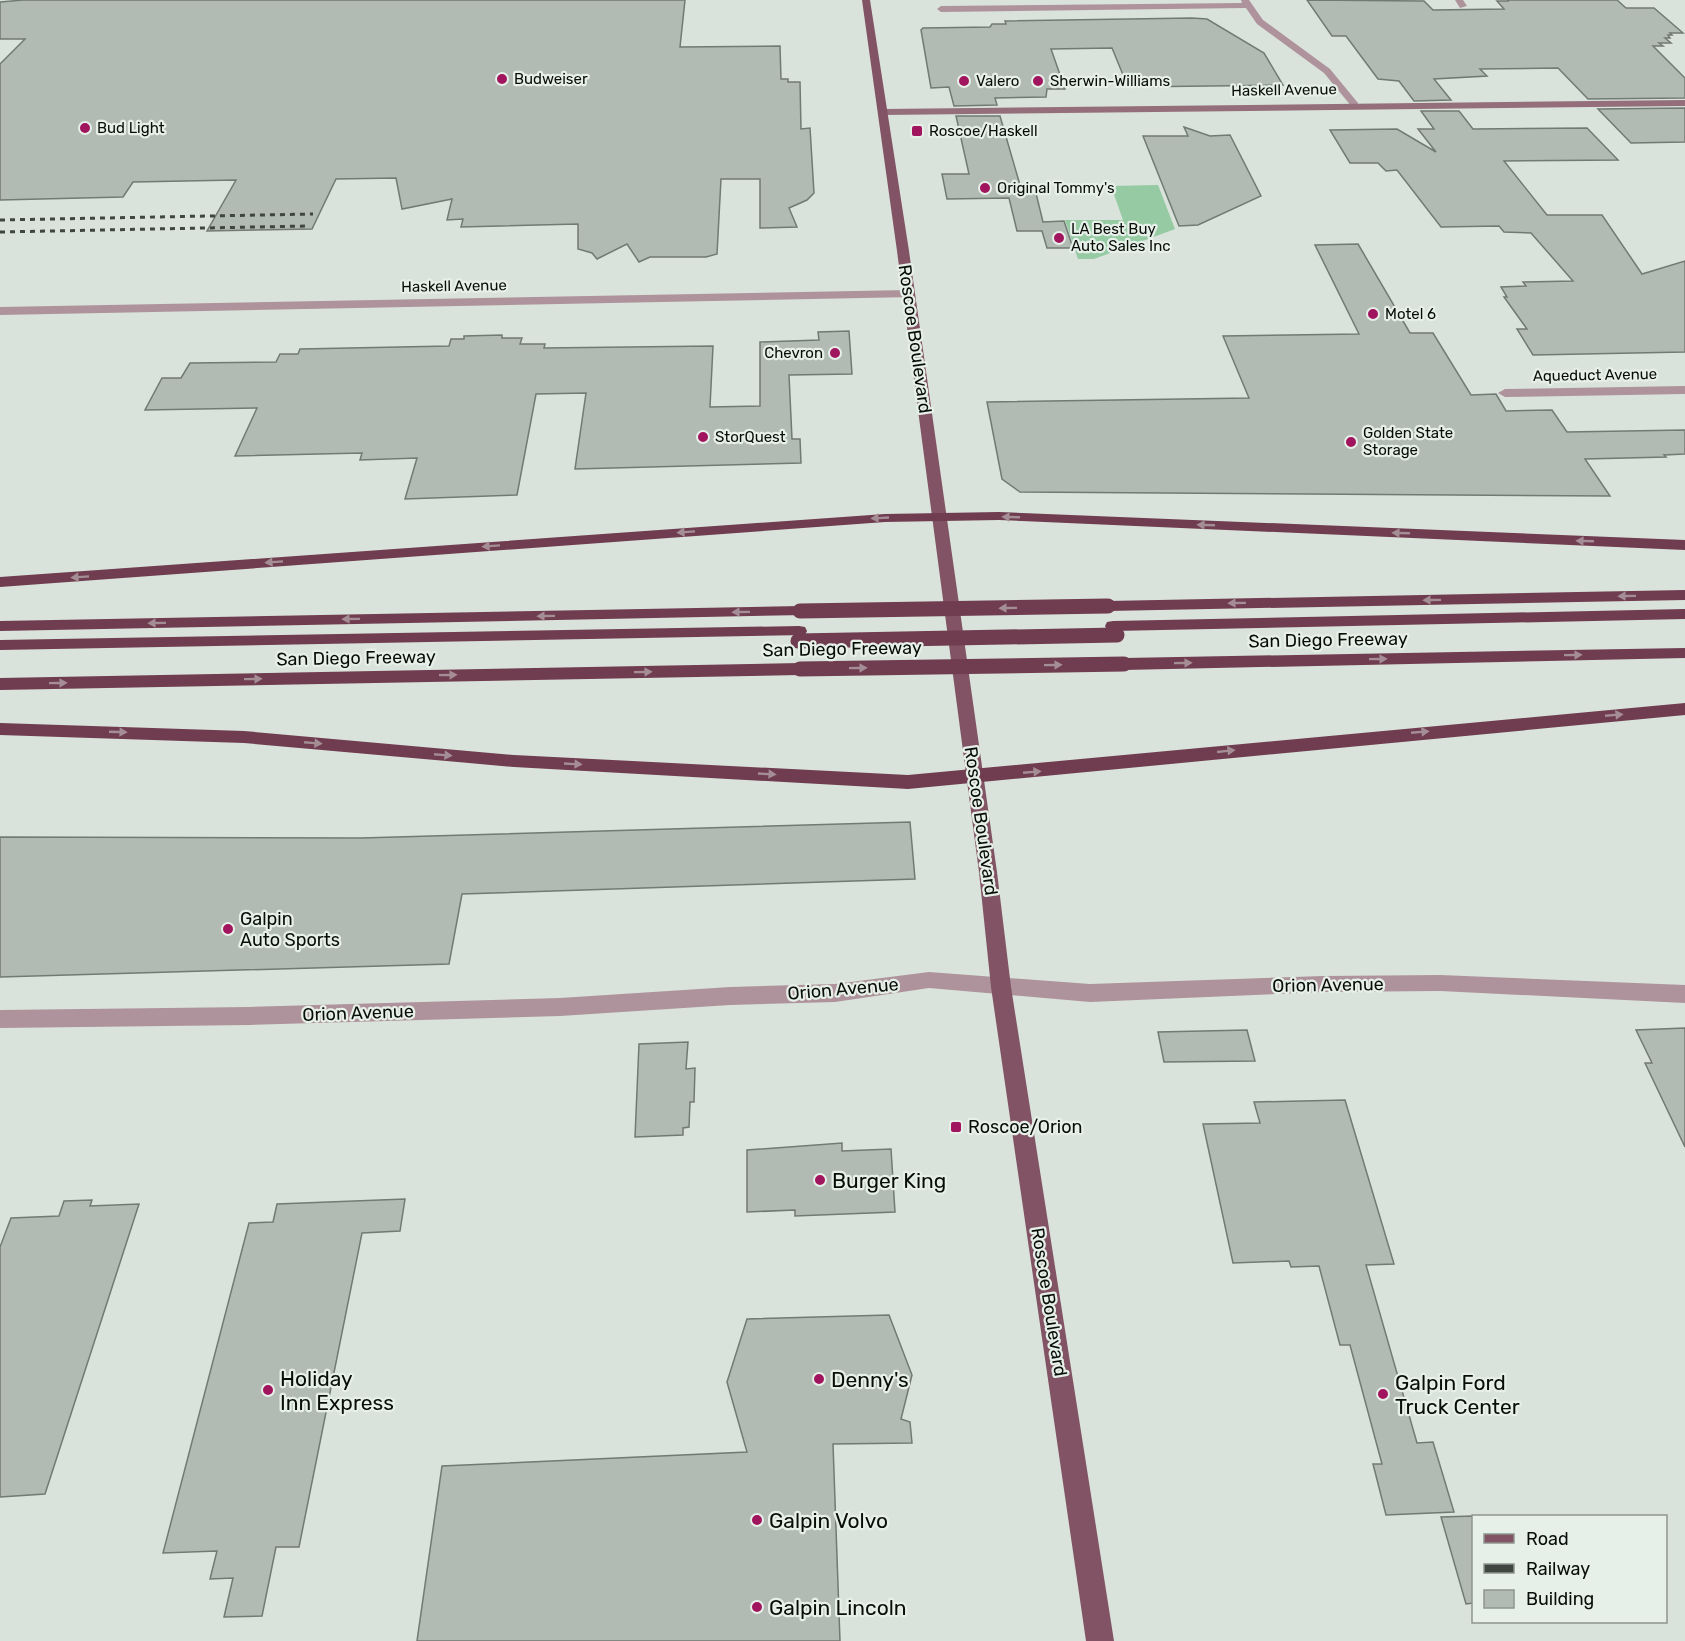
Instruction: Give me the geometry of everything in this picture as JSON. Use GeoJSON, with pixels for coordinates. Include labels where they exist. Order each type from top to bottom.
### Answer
{"type":"FeatureCollection","features":[{"type":"Feature","properties":{"kind":"highway"},"geometry":{"type":"LineString","coordinates":[[0,582],[885,518],[999,516],[1685,545]]}},
{"type":"Feature","properties":{"kind":"highway"},"geometry":{"type":"LineString","coordinates":[[0,626],[1685,595]]}},
{"type":"Feature","properties":{"kind":"highway"},"geometry":{"type":"LineString","coordinates":[[0,656],[1685,614]]}},
{"type":"Feature","properties":{"kind":"highway"},"geometry":{"type":"LineString","coordinates":[[1115,630],[1685,625]]}},
{"type":"Feature","properties":{"kind":"highway"},"geometry":{"type":"LineString","coordinates":[[0,645],[798,636]]}},
{"type":"Feature","properties":{"kind":"highway","name":"San Diego Freeway"},"geometry":{"type":"LineString","coordinates":[[0,684],[1685,652]]}},
{"type":"Feature","properties":{"kind":"highway"},"geometry":{"type":"LineString","coordinates":[[0,729],[244,737],[514,761],[908,782],[1259,747],[1685,709]]}},
{"type":"Feature","properties":{"kind":"main road","name":"Roscoe Boulevard"},"geometry":{"type":"LineString","coordinates":[[866,0],[909,294],[988,872],[1000,987],[1008,1024],[1100,1641]]}},
{"type":"Feature","properties":{"kind":"main road","name":"Haskell Avenue"},"geometry":{"type":"LineString","coordinates":[[883,112],[1685,103]]}},
{"type":"Feature","properties":{"kind":"street"},"geometry":{"type":"LineString","coordinates":[[941,9],[1246,2],[1266,28],[1327,71],[1355,105]]}},
{"type":"Feature","properties":{"kind":"street","name":"Haskell Avenue"},"geometry":{"type":"LineString","coordinates":[[0,310],[909,294]]}},
{"type":"Feature","properties":{"kind":"street","name":"Aqueduct Avenue"},"geometry":{"type":"LineString","coordinates":[[1505,393],[1685,390]]}},
{"type":"Feature","properties":{"kind":"street","name":"Orion Avenue"},"geometry":{"type":"LineString","coordinates":[[0,1018],[249,1016],[560,1008],[730,996],[835,993],[929,980],[1090,993],[1323,984],[1440,983],[1685,994]]}},
{"type":"Feature","properties":{"kind":"green space"},"geometry":{"type":"Polygon","coordinates":[[[1158,185],[1175,229],[1094,259],[1078,259],[1065,220],[1123,220],[1111,186],[1158,185]]]}},
{"type":"Feature","properties":{"kind":"building"},"geometry":{"type":"Polygon","coordinates":[[[23,0],[685,0],[680,47],[780,46],[781,79],[788,79],[788,82],[800,82],[801,129],[810,128],[814,193],[807,200],[789,208],[797,227],[760,228],[760,179],[721,179],[717,254],[706,257],[650,257],[639,262],[627,244],[597,259],[592,253],[578,249],[578,224],[461,227],[463,219],[447,220],[452,199],[402,209],[396,178],[336,179],[312,229],[207,231],[236,180],[133,182],[123,197],[0,200],[0,64],[25,39],[0,39],[0,2],[23,0]]]}},
{"type":"Feature","properties":{"kind":"building"},"geometry":{"type":"Polygon","coordinates":[[[1307,0],[1424,1],[1433,10],[1504,9],[1497,1],[1509,1],[1507,0],[1617,0],[1626,8],[1654,8],[1683,33],[1670,33],[1672,35],[1668,35],[1670,38],[1665,38],[1671,43],[1659,43],[1663,46],[1653,46],[1685,78],[1685,98],[1588,99],[1558,68],[1480,69],[1487,76],[1434,79],[1451,100],[1414,101],[1399,81],[1378,79],[1346,36],[1332,36],[1307,0]]]}},
{"type":"Feature","properties":{"kind":"building"},"geometry":{"type":"Polygon","coordinates":[[[1207,19],[1264,53],[1283,85],[1128,87],[1112,48],[1051,49],[1065,89],[1047,89],[1046,97],[995,98],[997,105],[954,106],[949,87],[931,88],[921,30],[923,28],[990,27],[992,24],[1006,24],[1005,21],[1207,19]]]}},
{"type":"Feature","properties":{"kind":"building"},"geometry":{"type":"Polygon","coordinates":[[[1685,108],[1685,142],[1631,143],[1598,109],[1685,108]]]}},
{"type":"Feature","properties":{"kind":"building"},"geometry":{"type":"Polygon","coordinates":[[[1421,111],[1459,111],[1473,129],[1587,128],[1618,160],[1504,161],[1547,215],[1602,215],[1642,274],[1685,261],[1685,352],[1533,355],[1517,329],[1527,329],[1504,297],[1507,297],[1501,287],[1526,286],[1523,282],[1573,281],[1531,233],[1504,232],[1499,226],[1441,227],[1397,170],[1386,171],[1378,163],[1350,163],[1330,130],[1397,129],[1436,152],[1418,129],[1434,129],[1421,111]]]}},
{"type":"Feature","properties":{"kind":"building"},"geometry":{"type":"Polygon","coordinates":[[[956,116],[1000,116],[1020,185],[1034,185],[1043,222],[1064,221],[1073,248],[1047,248],[1042,231],[1017,231],[1009,198],[947,199],[942,174],[969,174],[956,116]]]}},
{"type":"Feature","properties":{"kind":"building"},"geometry":{"type":"Polygon","coordinates":[[[1184,127],[1210,136],[1230,135],[1261,196],[1198,225],[1179,226],[1143,136],[1188,136],[1184,127]]]}},
{"type":"Feature","properties":{"kind":"building"},"geometry":{"type":"Polygon","coordinates":[[[1358,244],[1410,333],[1433,333],[1471,395],[1496,394],[1506,411],[1552,410],[1567,432],[1685,430],[1685,454],[1664,455],[1666,457],[1585,459],[1610,496],[1020,492],[1002,479],[987,402],[1249,398],[1223,336],[1359,334],[1315,245],[1358,244]]]}},
{"type":"Feature","properties":{"kind":"building"},"geometry":{"type":"Polygon","coordinates":[[[849,331],[852,374],[789,375],[792,439],[800,439],[801,463],[575,469],[586,393],[536,394],[517,495],[405,499],[417,458],[360,460],[362,453],[235,456],[257,408],[145,410],[162,378],[181,378],[190,363],[276,362],[280,354],[298,354],[300,349],[449,346],[451,339],[464,339],[464,336],[502,335],[502,338],[522,338],[520,344],[545,344],[544,348],[713,346],[710,407],[760,406],[760,342],[819,340],[818,332],[849,331]]]}},
{"type":"Feature","properties":{"kind":"building","name":"Galpin Auto Sports"},"geometry":{"type":"Polygon","coordinates":[[[910,822],[915,879],[462,894],[449,964],[0,977],[0,837],[361,838],[910,822]]]}},
{"type":"Feature","properties":{"kind":"building"},"geometry":{"type":"Polygon","coordinates":[[[1685,1028],[1685,1147],[1645,1063],[1652,1063],[1636,1030],[1685,1028]]]}},
{"type":"Feature","properties":{"kind":"building"},"geometry":{"type":"Polygon","coordinates":[[[1247,1030],[1255,1061],[1164,1062],[1158,1032],[1247,1030]]]}},
{"type":"Feature","properties":{"kind":"building"},"geometry":{"type":"Polygon","coordinates":[[[688,1042],[686,1069],[695,1068],[694,1102],[690,1102],[689,1127],[683,1128],[683,1135],[635,1137],[639,1044],[688,1042]]]}},
{"type":"Feature","properties":{"kind":"building"},"geometry":{"type":"Polygon","coordinates":[[[1345,1100],[1394,1264],[1366,1265],[1417,1443],[1433,1442],[1454,1512],[1386,1515],[1373,1464],[1382,1464],[1350,1345],[1340,1345],[1319,1266],[1291,1267],[1289,1261],[1233,1263],[1203,1124],[1260,1123],[1254,1102],[1345,1100]]]}},
{"type":"Feature","properties":{"kind":"building","name":"Burger King"},"geometry":{"type":"Polygon","coordinates":[[[842,1143],[842,1151],[891,1149],[895,1212],[795,1216],[795,1210],[747,1212],[747,1150],[842,1143]]]}},
{"type":"Feature","properties":{"kind":"building","name":"Holiday Inn Express"},"geometry":{"type":"Polygon","coordinates":[[[405,1199],[400,1231],[362,1233],[299,1547],[276,1547],[262,1616],[224,1617],[233,1578],[210,1579],[217,1551],[163,1553],[249,1223],[273,1222],[277,1204],[405,1199]]]}},
{"type":"Feature","properties":{"kind":"building"},"geometry":{"type":"Polygon","coordinates":[[[92,1200],[90,1206],[139,1204],[45,1494],[0,1497],[0,1247],[11,1218],[59,1216],[64,1201],[92,1200]]]}},
{"type":"Feature","properties":{"kind":"building"},"geometry":{"type":"Polygon","coordinates":[[[889,1315],[912,1375],[901,1419],[910,1422],[912,1443],[833,1444],[840,1641],[417,1641],[442,1466],[747,1452],[727,1382],[747,1319],[889,1315]]]}},
{"type":"Feature","properties":{"kind":"building"},"geometry":{"type":"Polygon","coordinates":[[[1472,1516],[1472,1603],[1466,1604],[1441,1517],[1472,1516]]]}},
{"type":"Feature","properties":{"kind":"railway"},"geometry":{"type":"LineString","coordinates":[[0,220],[313,214]]}},
{"type":"Feature","properties":{"kind":"railway"},"geometry":{"type":"LineString","coordinates":[[0,232],[307,226]]}},
{"type":"Feature","properties":{"kind":"place","name":"Budweiser"},"geometry":{"type":"Point","coordinates":[502,79]}},
{"type":"Feature","properties":{"kind":"place","name":"Valero"},"geometry":{"type":"Point","coordinates":[964,81]}},
{"type":"Feature","properties":{"kind":"place","name":"Sherwin-Williams"},"geometry":{"type":"Point","coordinates":[1038,81]}},
{"type":"Feature","properties":{"kind":"place","name":"Bud Light"},"geometry":{"type":"Point","coordinates":[85,128]}},
{"type":"Feature","properties":{"kind":"place","name":"Roscoe/Haskell"},"geometry":{"type":"Point","coordinates":[917,131]}},
{"type":"Feature","properties":{"kind":"place","name":"Original Tommy's"},"geometry":{"type":"Point","coordinates":[985,188]}},
{"type":"Feature","properties":{"kind":"place","name":"LA Best Buy Auto Sales Inc"},"geometry":{"type":"Point","coordinates":[1059,238]}},
{"type":"Feature","properties":{"kind":"place","name":"Motel 6"},"geometry":{"type":"Point","coordinates":[1373,314]}},
{"type":"Feature","properties":{"kind":"place","name":"Chevron"},"geometry":{"type":"Point","coordinates":[835,353]}},
{"type":"Feature","properties":{"kind":"place","name":"StorQuest"},"geometry":{"type":"Point","coordinates":[703,437]}},
{"type":"Feature","properties":{"kind":"place","name":"Golden State Storage"},"geometry":{"type":"Point","coordinates":[1351,442]}},
{"type":"Feature","properties":{"kind":"place","name":"Galpin Auto Sports"},"geometry":{"type":"Point","coordinates":[228,929]}},
{"type":"Feature","properties":{"kind":"place","name":"Roscoe/Orion"},"geometry":{"type":"Point","coordinates":[956,1127]}},
{"type":"Feature","properties":{"kind":"place","name":"Burger King"},"geometry":{"type":"Point","coordinates":[820,1180]}},
{"type":"Feature","properties":{"kind":"place","name":"Denny's"},"geometry":{"type":"Point","coordinates":[819,1379]}},
{"type":"Feature","properties":{"kind":"place","name":"Holiday Inn Express"},"geometry":{"type":"Point","coordinates":[268,1390]}},
{"type":"Feature","properties":{"kind":"place","name":"Galpin Ford Truck Center"},"geometry":{"type":"Point","coordinates":[1383,1394]}},
{"type":"Feature","properties":{"kind":"place","name":"Galpin Volvo"},"geometry":{"type":"Point","coordinates":[757,1520]}},
{"type":"Feature","properties":{"kind":"place","name":"Galpin Lincoln"},"geometry":{"type":"Point","coordinates":[757,1607]}}]}
